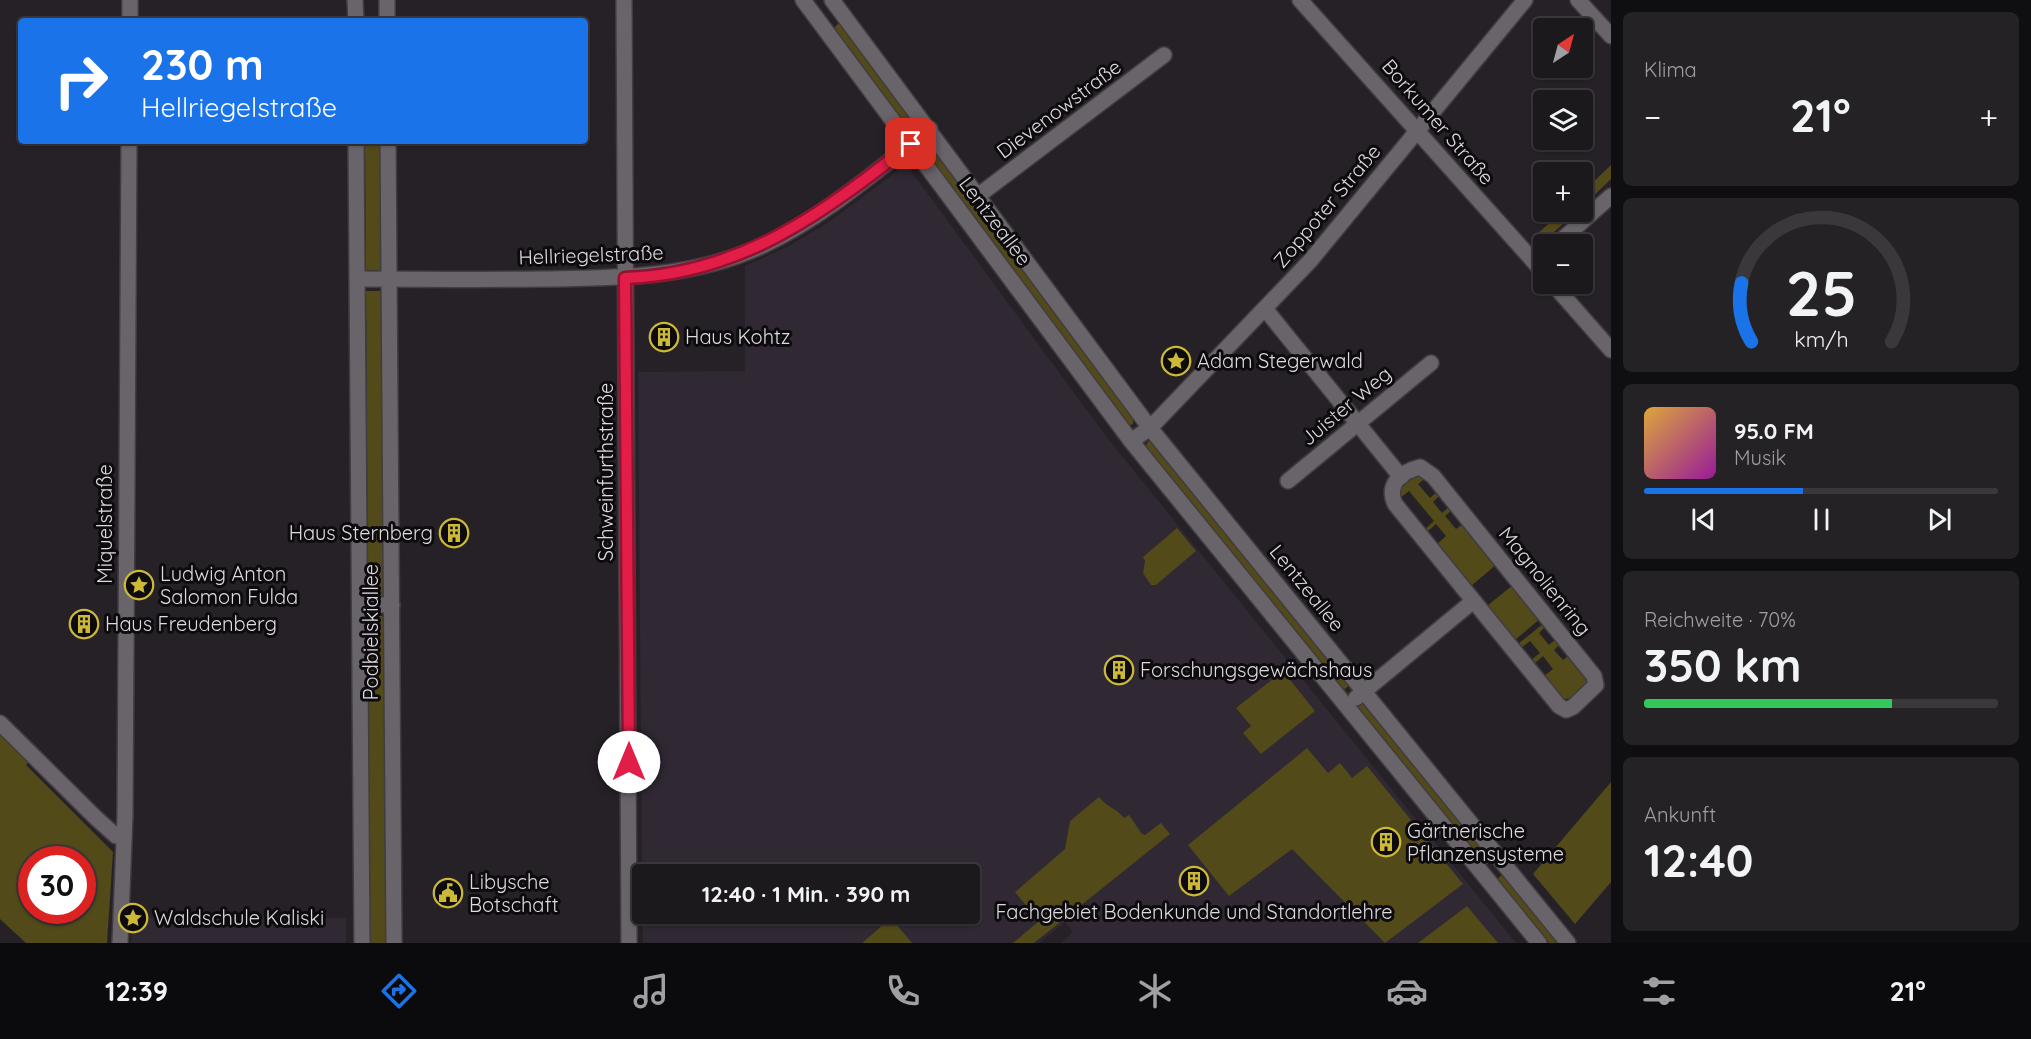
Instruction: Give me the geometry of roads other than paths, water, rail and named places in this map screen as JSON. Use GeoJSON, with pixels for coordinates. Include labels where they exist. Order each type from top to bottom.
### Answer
{"type":"FeatureCollection","features":[{"type":"Feature","properties":{"kind":"street"},"geometry":{"type":"LineString","coordinates":[[130,0],[130,18]]}},
{"type":"Feature","properties":{"kind":"street"},"geometry":{"type":"LineString","coordinates":[[355,0],[356,18]]}},
{"type":"Feature","properties":{"kind":"street"},"geometry":{"type":"LineString","coordinates":[[387,0],[387,18]]}},
{"type":"Feature","properties":{"kind":"street","name":"Schweinfurthstraße"},"geometry":{"type":"LineString","coordinates":[[624,0],[629,943]]}},
{"type":"Feature","properties":{"kind":"street","name":"Lentzeallee"},"geometry":{"type":"LineString","coordinates":[[803,0],[1131,441],[1539,943]]}},
{"type":"Feature","properties":{"kind":"street","name":"Lentzeallee"},"geometry":{"type":"LineString","coordinates":[[832,0],[1150,428],[1568,943]]}},
{"type":"Feature","properties":{"kind":"street","name":"Borkumer Straße"},"geometry":{"type":"LineString","coordinates":[[1300,0],[1533,255]]}},
{"type":"Feature","properties":{"kind":"street","name":"Zoppoter Straße"},"geometry":{"type":"LineString","coordinates":[[1150,428],[1266,310],[1310,261],[1525,0]]}},
{"type":"Feature","properties":{"kind":"street"},"geometry":{"type":"LineString","coordinates":[[1578,0],[1611,36]]}},
{"type":"Feature","properties":{"kind":"street"},"geometry":{"type":"LineString","coordinates":[[823,27],[842,14]]}},
{"type":"Feature","properties":{"kind":"street","name":"Dievenowstraße"},"geometry":{"type":"LineString","coordinates":[[979,195],[1164,55]]}},
{"type":"Feature","properties":{"kind":"street","name":"Hellriegelstraße"},"geometry":{"type":"LineString","coordinates":[[357,279],[625,278],[675,273],[723,261],[761,246],[824,210],[930,129]]}},
{"type":"Feature","properties":{"kind":"street","name":"Miquelstraße"},"geometry":{"type":"LineString","coordinates":[[120,943],[124,836],[129,144]]}},
{"type":"Feature","properties":{"kind":"street","name":"Podbielskiallee"},"geometry":{"type":"LineString","coordinates":[[356,144],[362,943]]}},
{"type":"Feature","properties":{"kind":"street","name":"Podbielskiallee"},"geometry":{"type":"LineString","coordinates":[[388,144],[394,943]]}},
{"type":"Feature","properties":{"kind":"street"},"geometry":{"type":"LineString","coordinates":[[1568,234],[1611,195]]}},
{"type":"Feature","properties":{"kind":"street"},"geometry":{"type":"LineString","coordinates":[[1562,294],[1611,350]]}},
{"type":"Feature","properties":{"kind":"street"},"geometry":{"type":"LineString","coordinates":[[1266,310],[1401,477]]}},
{"type":"Feature","properties":{"kind":"street","name":"Juister Weg"},"geometry":{"type":"LineString","coordinates":[[1288,481],[1431,363]]}},
{"type":"Feature","properties":{"kind":"street"},"geometry":{"type":"LineString","coordinates":[[1131,441],[1150,428]]}},
{"type":"Feature","properties":{"kind":"street","name":"Magnolienring"},"geometry":{"type":"LineString","coordinates":[[1420,467],[1433,476],[1594,676],[1596,685],[1592,692],[1566,710],[1559,706],[1472,602],[1395,504],[1390,494],[1391,486],[1401,477],[1420,467]]}},
{"type":"Feature","properties":{"kind":"street"},"geometry":{"type":"LineString","coordinates":[[1347,706],[1472,602]]}},
{"type":"Feature","properties":{"kind":"street"},"geometry":{"type":"LineString","coordinates":[[360,605],[392,605]]}},
{"type":"Feature","properties":{"kind":"street"},"geometry":{"type":"LineString","coordinates":[[0,723],[96,818],[116,836],[124,836]]}},
{"type":"Feature","properties":{"kind":"street"},"geometry":{"type":"LineString","coordinates":[[1485,876],[1501,861]]}},
{"type":"Feature","properties":{"kind":"place","name":"Haus Kohtz"},"geometry":{"type":"Point","coordinates":[664,337]}},
{"type":"Feature","properties":{"kind":"place","name":"Adam Stegerwald"},"geometry":{"type":"Point","coordinates":[1176,361]}},
{"type":"Feature","properties":{"kind":"place","name":"Haus Sternberg"},"geometry":{"type":"Point","coordinates":[454,533]}},
{"type":"Feature","properties":{"kind":"place","name":"Ludwig Anton Salomon Fulda"},"geometry":{"type":"Point","coordinates":[139,585]}},
{"type":"Feature","properties":{"kind":"place","name":"Haus Freudenberg"},"geometry":{"type":"Point","coordinates":[84,624]}},
{"type":"Feature","properties":{"kind":"place","name":"Forschungsgewächshaus"},"geometry":{"type":"Point","coordinates":[1119,670]}},
{"type":"Feature","properties":{"kind":"place","name":"Gärtnerische Pflanzensysteme"},"geometry":{"type":"Point","coordinates":[1386,842]}},
{"type":"Feature","properties":{"kind":"place","name":"Fachgebiet Bodenkunde und Standortlehre"},"geometry":{"type":"Point","coordinates":[1194,881]}},
{"type":"Feature","properties":{"kind":"place","name":"Libysche Botschaft"},"geometry":{"type":"Point","coordinates":[448,893]}},
{"type":"Feature","properties":{"kind":"place","name":"Waldschule Kaliski"},"geometry":{"type":"Point","coordinates":[133,918]}}]}
